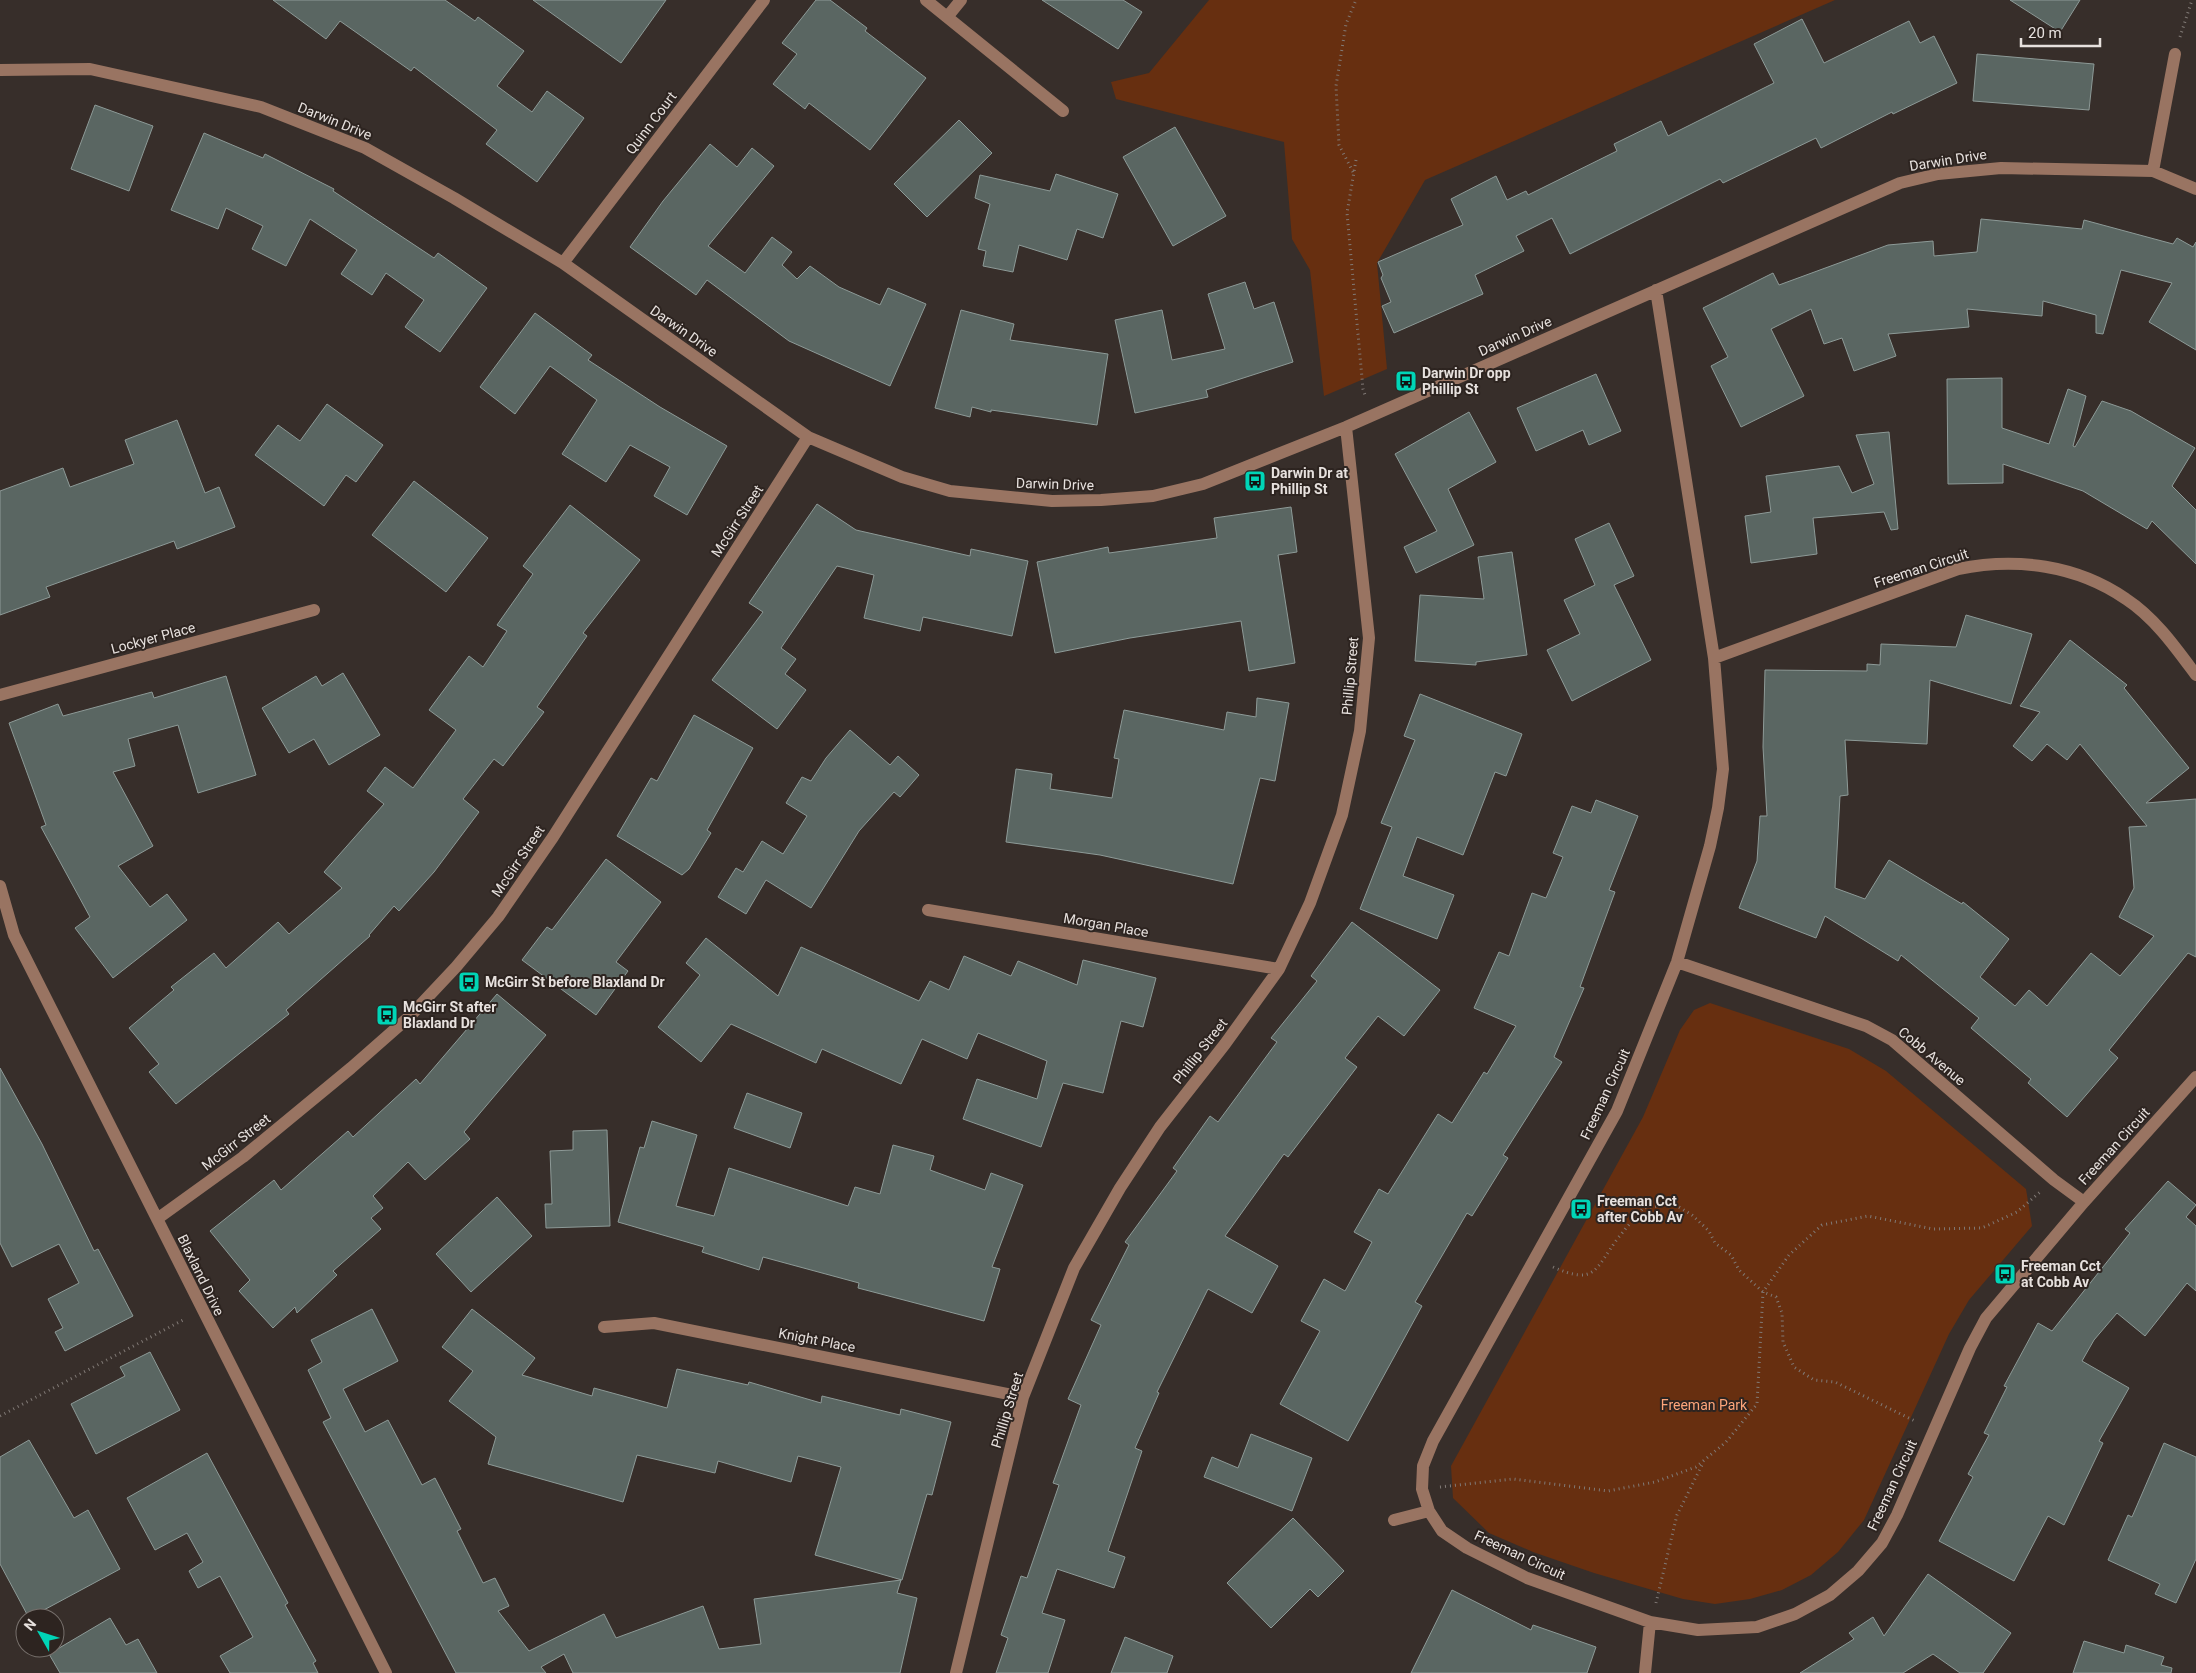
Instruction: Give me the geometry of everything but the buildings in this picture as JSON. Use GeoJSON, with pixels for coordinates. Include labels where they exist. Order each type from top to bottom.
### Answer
{"type":"FeatureCollection","features":[{"type":"Feature","properties":{"kind":"street","name":"Quinn Court"},"geometry":{"type":"LineString","coordinates":[[563,263],[764,0]]}},
{"type":"Feature","properties":{"kind":"street"},"geometry":{"type":"LineString","coordinates":[[926,0],[1063,111]]}},
{"type":"Feature","properties":{"kind":"street"},"geometry":{"type":"LineString","coordinates":[[948,16],[961,0]]}},
{"type":"Feature","properties":{"kind":"street"},"geometry":{"type":"LineString","coordinates":[[2153,171],[2175,54]]}},
{"type":"Feature","properties":{"kind":"street","name":"Darwin Drive"},"geometry":{"type":"LineString","coordinates":[[0,70],[90,70],[261,107],[365,148],[563,263],[808,437],[902,477],[950,491],[1052,501],[1153,496],[1203,484],[1346,427],[1900,183],[1938,174],[2001,168],[2153,171],[2196,189]]}},
{"type":"Feature","properties":{"kind":"street","name":"Freeman Circuit"},"geometry":{"type":"LineString","coordinates":[[1656,290],[1714,658],[1723,768],[1718,808],[1710,846],[1677,962],[1617,1111],[1433,1440],[1423,1466],[1422,1489],[1429,1511],[1442,1530],[1480,1555],[1527,1578],[1650,1622],[1698,1630],[1757,1627],[1795,1614],[1830,1595],[1858,1571],[1882,1543],[1897,1515],[1970,1348],[1986,1318],[2084,1202],[2196,1077]]}},
{"type":"Feature","properties":{"kind":"street","name":"Phillip Street"},"geometry":{"type":"LineString","coordinates":[[956,1673],[1023,1397],[1074,1268],[1120,1188],[1160,1126],[1225,1044],[1279,970],[1310,903],[1342,815],[1360,731],[1369,638],[1346,427]]}},
{"type":"Feature","properties":{"kind":"street","name":"McGirr Street"},"geometry":{"type":"LineString","coordinates":[[157,1219],[243,1157],[351,1068],[409,1017],[456,967],[498,917],[553,837],[808,437]]}},
{"type":"Feature","properties":{"kind":"street","name":"Freeman Circuit"},"geometry":{"type":"LineString","coordinates":[[1714,658],[1958,569],[1984,563],[2022,563],[2069,571],[2098,582],[2128,599],[2154,622],[2196,675]]}},
{"type":"Feature","properties":{"kind":"street","name":"Lockyer Place"},"geometry":{"type":"LineString","coordinates":[[0,695],[314,610]]}},
{"type":"Feature","properties":{"kind":"street","name":"Blaxland Drive"},"geometry":{"type":"LineString","coordinates":[[0,886],[14,935],[201,1310],[386,1673]]}},
{"type":"Feature","properties":{"kind":"street","name":"Morgan Place"},"geometry":{"type":"LineString","coordinates":[[928,910],[1279,970]]}},
{"type":"Feature","properties":{"kind":"street","name":"Cobb Avenue"},"geometry":{"type":"LineString","coordinates":[[1677,962],[1866,1026],[1892,1040],[2054,1180],[2084,1202]]}},
{"type":"Feature","properties":{"kind":"street","name":"Knight Place"},"geometry":{"type":"LineString","coordinates":[[604,1328],[654,1323],[1023,1397]]}},
{"type":"Feature","properties":{"kind":"street"},"geometry":{"type":"LineString","coordinates":[[1394,1520],[1429,1511]]}},
{"type":"Feature","properties":{"kind":"street"},"geometry":{"type":"LineString","coordinates":[[1645,1673],[1650,1622]]}},
{"type":"Feature","properties":{"kind":"path"},"geometry":{"type":"LineString","coordinates":[[1354,173],[1339,145],[1336,86],[1346,24],[1356,0]]}},
{"type":"Feature","properties":{"kind":"path"},"geometry":{"type":"LineString","coordinates":[[2175,54],[2192,0]]}},
{"type":"Feature","properties":{"kind":"path"},"geometry":{"type":"LineString","coordinates":[[1356,160],[1347,213],[1363,389],[1371,416]]}},
{"type":"Feature","properties":{"kind":"path"},"geometry":{"type":"LineString","coordinates":[[1422,1489],[1514,1479],[1608,1491],[1655,1482],[1696,1467],[1726,1442],[1757,1404],[1763,1292],[1789,1255],[1822,1225],[1868,1216],[1933,1229],[1982,1228],[2017,1212],[2054,1180]]}},
{"type":"Feature","properties":{"kind":"path"},"geometry":{"type":"LineString","coordinates":[[1534,1259],[1571,1275],[1586,1275],[1597,1271],[1618,1238],[1643,1208],[1674,1204],[1692,1215],[1709,1231],[1715,1243],[1731,1255],[1739,1270],[1763,1292],[1776,1297],[1782,1313],[1783,1342],[1794,1367],[1814,1380],[1835,1382],[1934,1430]]}},
{"type":"Feature","properties":{"kind":"path"},"geometry":{"type":"LineString","coordinates":[[0,1416],[201,1310]]}},
{"type":"Feature","properties":{"kind":"path"},"geometry":{"type":"LineString","coordinates":[[1650,1622],[1677,1515],[1704,1461]]}},
{"type":"Feature","properties":{"kind":"green space"},"geometry":{"type":"Polygon","coordinates":[[[1209,0],[1835,0],[1425,180],[1377,263],[1387,369],[1324,396],[1310,270],[1292,239],[1284,142],[1116,99],[1111,82],[1149,73],[1209,0]]]}},
{"type":"Feature","properties":{"kind":"green space","name":"Freeman Park"},"geometry":{"type":"Polygon","coordinates":[[[1710,1003],[1849,1049],[1886,1071],[2026,1189],[2032,1226],[1969,1300],[1949,1334],[1864,1520],[1838,1552],[1811,1575],[1782,1590],[1750,1599],[1715,1604],[1683,1599],[1594,1573],[1533,1552],[1489,1533],[1453,1498],[1451,1466],[1643,1117],[1680,1030],[1694,1010],[1710,1003]]]}},
{"type":"Feature","properties":{"kind":"place","name":"Darwin Dr opp Phillip St"},"geometry":{"type":"Point","coordinates":[1406,381]}},
{"type":"Feature","properties":{"kind":"place","name":"Darwin Dr at Phillip St"},"geometry":{"type":"Point","coordinates":[1255,481]}},
{"type":"Feature","properties":{"kind":"place","name":"McGirr St before Blaxland Dr"},"geometry":{"type":"Point","coordinates":[469,982]}},
{"type":"Feature","properties":{"kind":"place","name":"McGirr St after Blaxland Dr"},"geometry":{"type":"Point","coordinates":[387,1015]}},
{"type":"Feature","properties":{"kind":"place","name":"Freeman Cct after Cobb Av"},"geometry":{"type":"Point","coordinates":[1581,1209]}},
{"type":"Feature","properties":{"kind":"place","name":"Freeman Cct at Cobb Av"},"geometry":{"type":"Point","coordinates":[2005,1274]}}]}
